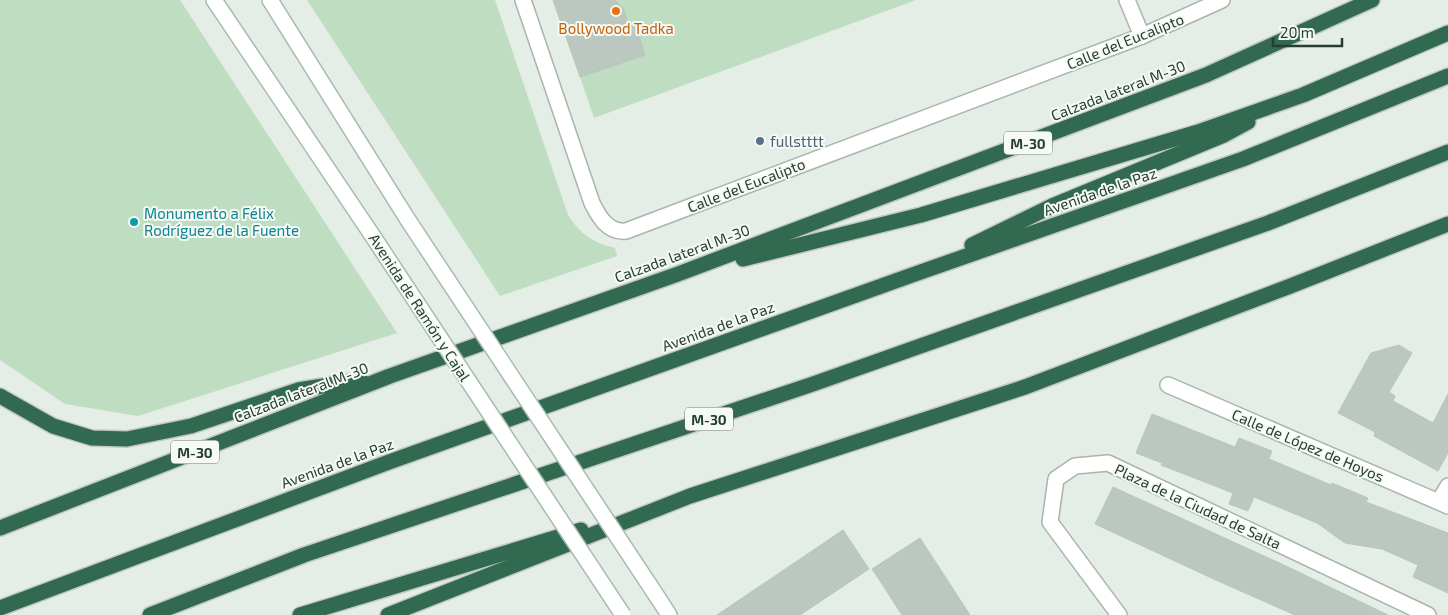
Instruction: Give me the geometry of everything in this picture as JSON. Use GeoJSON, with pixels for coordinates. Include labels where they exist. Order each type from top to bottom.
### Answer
{"type":"FeatureCollection","features":[{"type":"Feature","properties":{"kind":"highway","name":"Calzada lateral M-30"},"geometry":{"type":"LineString","coordinates":[[0,528],[390,376],[678,274],[1206,75],[1372,0]]}},
{"type":"Feature","properties":{"kind":"highway"},"geometry":{"type":"LineString","coordinates":[[678,274],[921,215],[1198,132],[1303,94],[1448,33]]}},
{"type":"Feature","properties":{"kind":"highway","name":"Avenida de la Paz"},"geometry":{"type":"LineString","coordinates":[[0,608],[389,462],[1243,159],[1448,76]]}},
{"type":"Feature","properties":{"kind":"highway"},"geometry":{"type":"LineString","coordinates":[[915,274],[1052,206],[1224,135],[1303,94]]}},
{"type":"Feature","properties":{"kind":"highway","name":"M-30"},"geometry":{"type":"LineString","coordinates":[[150,615],[304,555],[804,387],[1268,223],[1448,152]]}},
{"type":"Feature","properties":{"kind":"highway"},"geometry":{"type":"LineString","coordinates":[[300,615],[690,496],[1025,387],[1448,224]]}},
{"type":"Feature","properties":{"kind":"highway"},"geometry":{"type":"LineString","coordinates":[[0,396],[52,426],[92,438],[127,439],[191,426],[298,390],[390,376]]}},
{"type":"Feature","properties":{"kind":"highway"},"geometry":{"type":"LineString","coordinates":[[388,615],[690,496]]}},
{"type":"Feature","properties":{"kind":"street","name":"Avenida de Ramón y Cajal"},"geometry":{"type":"LineString","coordinates":[[214,0],[623,615]]}},
{"type":"Feature","properties":{"kind":"street"},"geometry":{"type":"LineString","coordinates":[[270,0],[408,220],[669,615]]}},
{"type":"Feature","properties":{"kind":"street","name":"Calle del Eucalipto"},"geometry":{"type":"LineString","coordinates":[[523,0],[592,203],[605,223],[613,230],[620,231],[626,231],[1142,36],[1222,0]]}},
{"type":"Feature","properties":{"kind":"street"},"geometry":{"type":"LineString","coordinates":[[1127,0],[1142,36]]}},
{"type":"Feature","properties":{"kind":"street","name":"Calle de López de Hoyos"},"geometry":{"type":"LineString","coordinates":[[1168,385],[1444,504]]}},
{"type":"Feature","properties":{"kind":"street","name":"Plaza de la Ciudad de Salta"},"geometry":{"type":"LineString","coordinates":[[1119,615],[1050,522],[1056,479],[1075,466],[1108,463],[1428,615]]}},
{"type":"Feature","properties":{"kind":"street"},"geometry":{"type":"LineString","coordinates":[[1444,504],[1448,486]]}},
{"type":"Feature","properties":{"kind":"green space"},"geometry":{"type":"Polygon","coordinates":[[[0,0],[180,0],[397,333],[138,416],[65,404],[0,360],[0,0]]]}},
{"type":"Feature","properties":{"kind":"green space"},"geometry":{"type":"Polygon","coordinates":[[[307,0],[495,0],[568,215],[588,237],[615,248],[617,256],[500,296],[307,0]]]}},
{"type":"Feature","properties":{"kind":"green space"},"geometry":{"type":"Polygon","coordinates":[[[615,0],[916,0],[594,118],[580,77],[645,55],[635,24],[629,26],[623,8],[615,0]]]}},
{"type":"Feature","properties":{"kind":"building"},"geometry":{"type":"Polygon","coordinates":[[[553,0],[615,0],[623,8],[629,26],[635,24],[645,55],[580,77],[553,0]]]}},
{"type":"Feature","properties":{"kind":"building"},"geometry":{"type":"Polygon","coordinates":[[[1399,345],[1412,353],[1389,392],[1395,396],[1393,401],[1433,423],[1448,394],[1448,453],[1438,471],[1374,436],[1375,432],[1338,413],[1371,353],[1399,345]]]}},
{"type":"Feature","properties":{"kind":"building"},"geometry":{"type":"Polygon","coordinates":[[[1152,414],[1235,447],[1239,438],[1272,451],[1269,459],[1368,498],[1366,502],[1448,533],[1448,593],[1413,577],[1418,565],[1382,549],[1345,543],[1317,523],[1254,497],[1248,511],[1229,504],[1233,493],[1161,465],[1162,463],[1136,453],[1152,414]]]}},
{"type":"Feature","properties":{"kind":"building"},"geometry":{"type":"Polygon","coordinates":[[[1113,487],[1388,615],[1295,615],[1095,524],[1113,487]]]}},
{"type":"Feature","properties":{"kind":"building"},"geometry":{"type":"Polygon","coordinates":[[[843,530],[869,569],[800,615],[717,615],[843,530]]]}},
{"type":"Feature","properties":{"kind":"building"},"geometry":{"type":"Polygon","coordinates":[[[920,538],[970,615],[902,615],[872,569],[920,538]]]}},
{"type":"Feature","properties":{"kind":"place","name":"Bollywood Tadka"},"geometry":{"type":"Point","coordinates":[616,11]}},
{"type":"Feature","properties":{"kind":"place","name":"fullstttt"},"geometry":{"type":"Point","coordinates":[760,141]}},
{"type":"Feature","properties":{"kind":"place","name":"Monumento a Félix Rodríguez de la Fuente"},"geometry":{"type":"Point","coordinates":[134,222]}}]}
